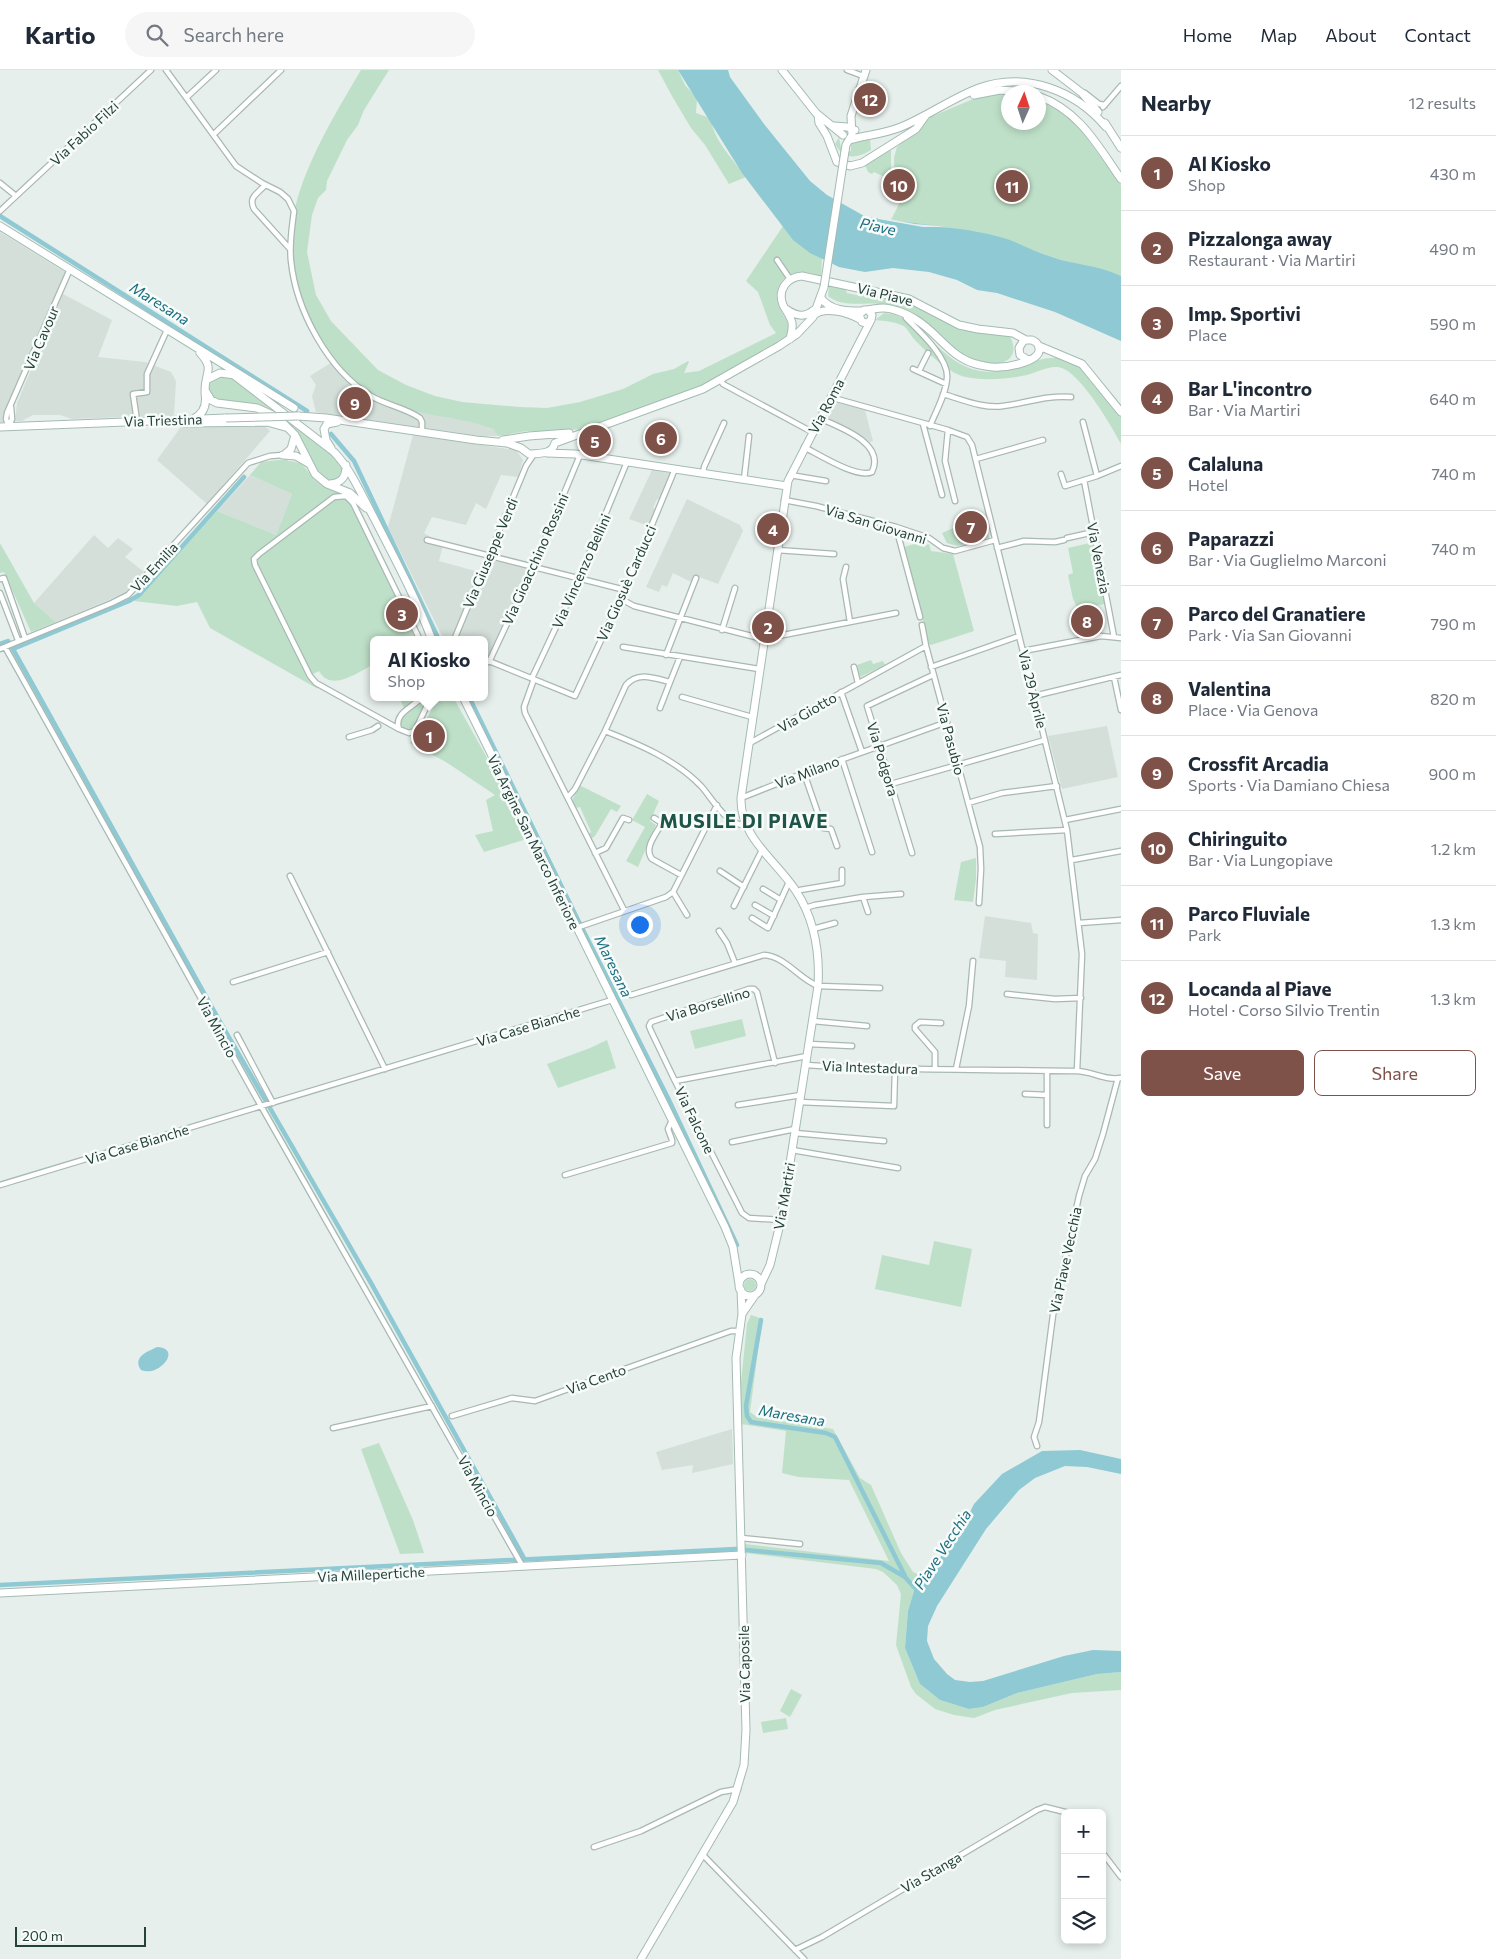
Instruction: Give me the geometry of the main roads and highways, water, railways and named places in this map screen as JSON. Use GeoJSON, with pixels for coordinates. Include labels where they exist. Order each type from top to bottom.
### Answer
{"type":"FeatureCollection","features":[{"type":"Feature","properties":{"kind":"water","name":"Piave"},"geometry":{"type":"Polygon","coordinates":[[[678,70],[728,70],[730,77],[764,124],[810,181],[827,195],[866,217],[988,234],[1007,239],[1061,260],[1099,268],[1121,276],[1121,341],[1055,312],[997,293],[977,290],[957,280],[929,272],[893,268],[865,272],[839,267],[810,253],[793,240],[742,173],[678,70]]]}},
{"type":"Feature","properties":{"kind":"water"},"geometry":{"type":"Polygon","coordinates":[[[157,1347],[168,1352],[166,1362],[155,1370],[141,1370],[138,1362],[139,1358],[157,1347]]]}},
{"type":"Feature","properties":{"kind":"water"},"geometry":{"type":"Polygon","coordinates":[[[1080,1450],[1121,1459],[1121,1474],[1087,1467],[1065,1466],[1035,1478],[1019,1490],[986,1529],[937,1606],[928,1626],[927,1641],[934,1659],[955,1680],[983,1681],[1064,1656],[1093,1650],[1121,1651],[1121,1672],[1097,1674],[1017,1693],[983,1707],[969,1709],[940,1700],[920,1684],[905,1648],[908,1611],[916,1584],[924,1577],[959,1534],[974,1504],[1002,1474],[1042,1451],[1080,1450]]]}},
{"type":"Feature","properties":{"kind":"waterway","name":"Maresana"},"geometry":{"type":"LineString","coordinates":[[0,216],[307,411]]}},
{"type":"Feature","properties":{"kind":"waterway","name":"Maresana"},"geometry":{"type":"LineString","coordinates":[[331,434],[354,461],[437,636]]}},
{"type":"Feature","properties":{"kind":"waterway"},"geometry":{"type":"LineString","coordinates":[[13,649],[129,601],[139,595],[244,477]]}},
{"type":"Feature","properties":{"kind":"waterway"},"geometry":{"type":"LineString","coordinates":[[0,644],[8,641],[13,649],[219,1020],[371,1283],[524,1558]]}},
{"type":"Feature","properties":{"kind":"waterway","name":"Maresana"},"geometry":{"type":"LineString","coordinates":[[471,701],[668,1098],[737,1245]]}},
{"type":"Feature","properties":{"kind":"waterway","name":"Maresana"},"geometry":{"type":"LineString","coordinates":[[761,1320],[746,1406],[747,1416],[751,1422],[826,1433],[835,1437],[905,1576]]}},
{"type":"Feature","properties":{"kind":"waterway","name":"Piave Vecchia"},"geometry":{"type":"LineString","coordinates":[[0,1585],[736,1549],[881,1563],[905,1577],[918,1590]]}},
{"type":"Feature","properties":{"kind":"place","name":"Locanda al Piave"},"geometry":{"type":"Point","coordinates":[870,99]}},
{"type":"Feature","properties":{"kind":"place","name":"Chiringuito"},"geometry":{"type":"Point","coordinates":[899,185]}},
{"type":"Feature","properties":{"kind":"place","name":"Parco Fluviale"},"geometry":{"type":"Point","coordinates":[1012,186]}},
{"type":"Feature","properties":{"kind":"place","name":"Crossfit Arcadia"},"geometry":{"type":"Point","coordinates":[355,403]}},
{"type":"Feature","properties":{"kind":"place","name":"Paparazzi"},"geometry":{"type":"Point","coordinates":[661,438]}},
{"type":"Feature","properties":{"kind":"place","name":"Calaluna"},"geometry":{"type":"Point","coordinates":[595,441]}},
{"type":"Feature","properties":{"kind":"place","name":"Parco del Granatiere"},"geometry":{"type":"Point","coordinates":[971,527]}},
{"type":"Feature","properties":{"kind":"place","name":"Bar L'incontro"},"geometry":{"type":"Point","coordinates":[773,529]}},
{"type":"Feature","properties":{"kind":"place","name":"Imp. Sportivi"},"geometry":{"type":"Point","coordinates":[402,614]}},
{"type":"Feature","properties":{"kind":"place","name":"Valentina"},"geometry":{"type":"Point","coordinates":[1087,621]}},
{"type":"Feature","properties":{"kind":"place","name":"Pizzalonga away"},"geometry":{"type":"Point","coordinates":[768,627]}},
{"type":"Feature","properties":{"kind":"place","name":"Al Kiosko"},"geometry":{"type":"Point","coordinates":[429,736]}},
{"type":"Feature","properties":{"kind":"district","name":"MUSILE DI PIAVE"},"geometry":{"type":"Point","coordinates":[744,820]}}]}
